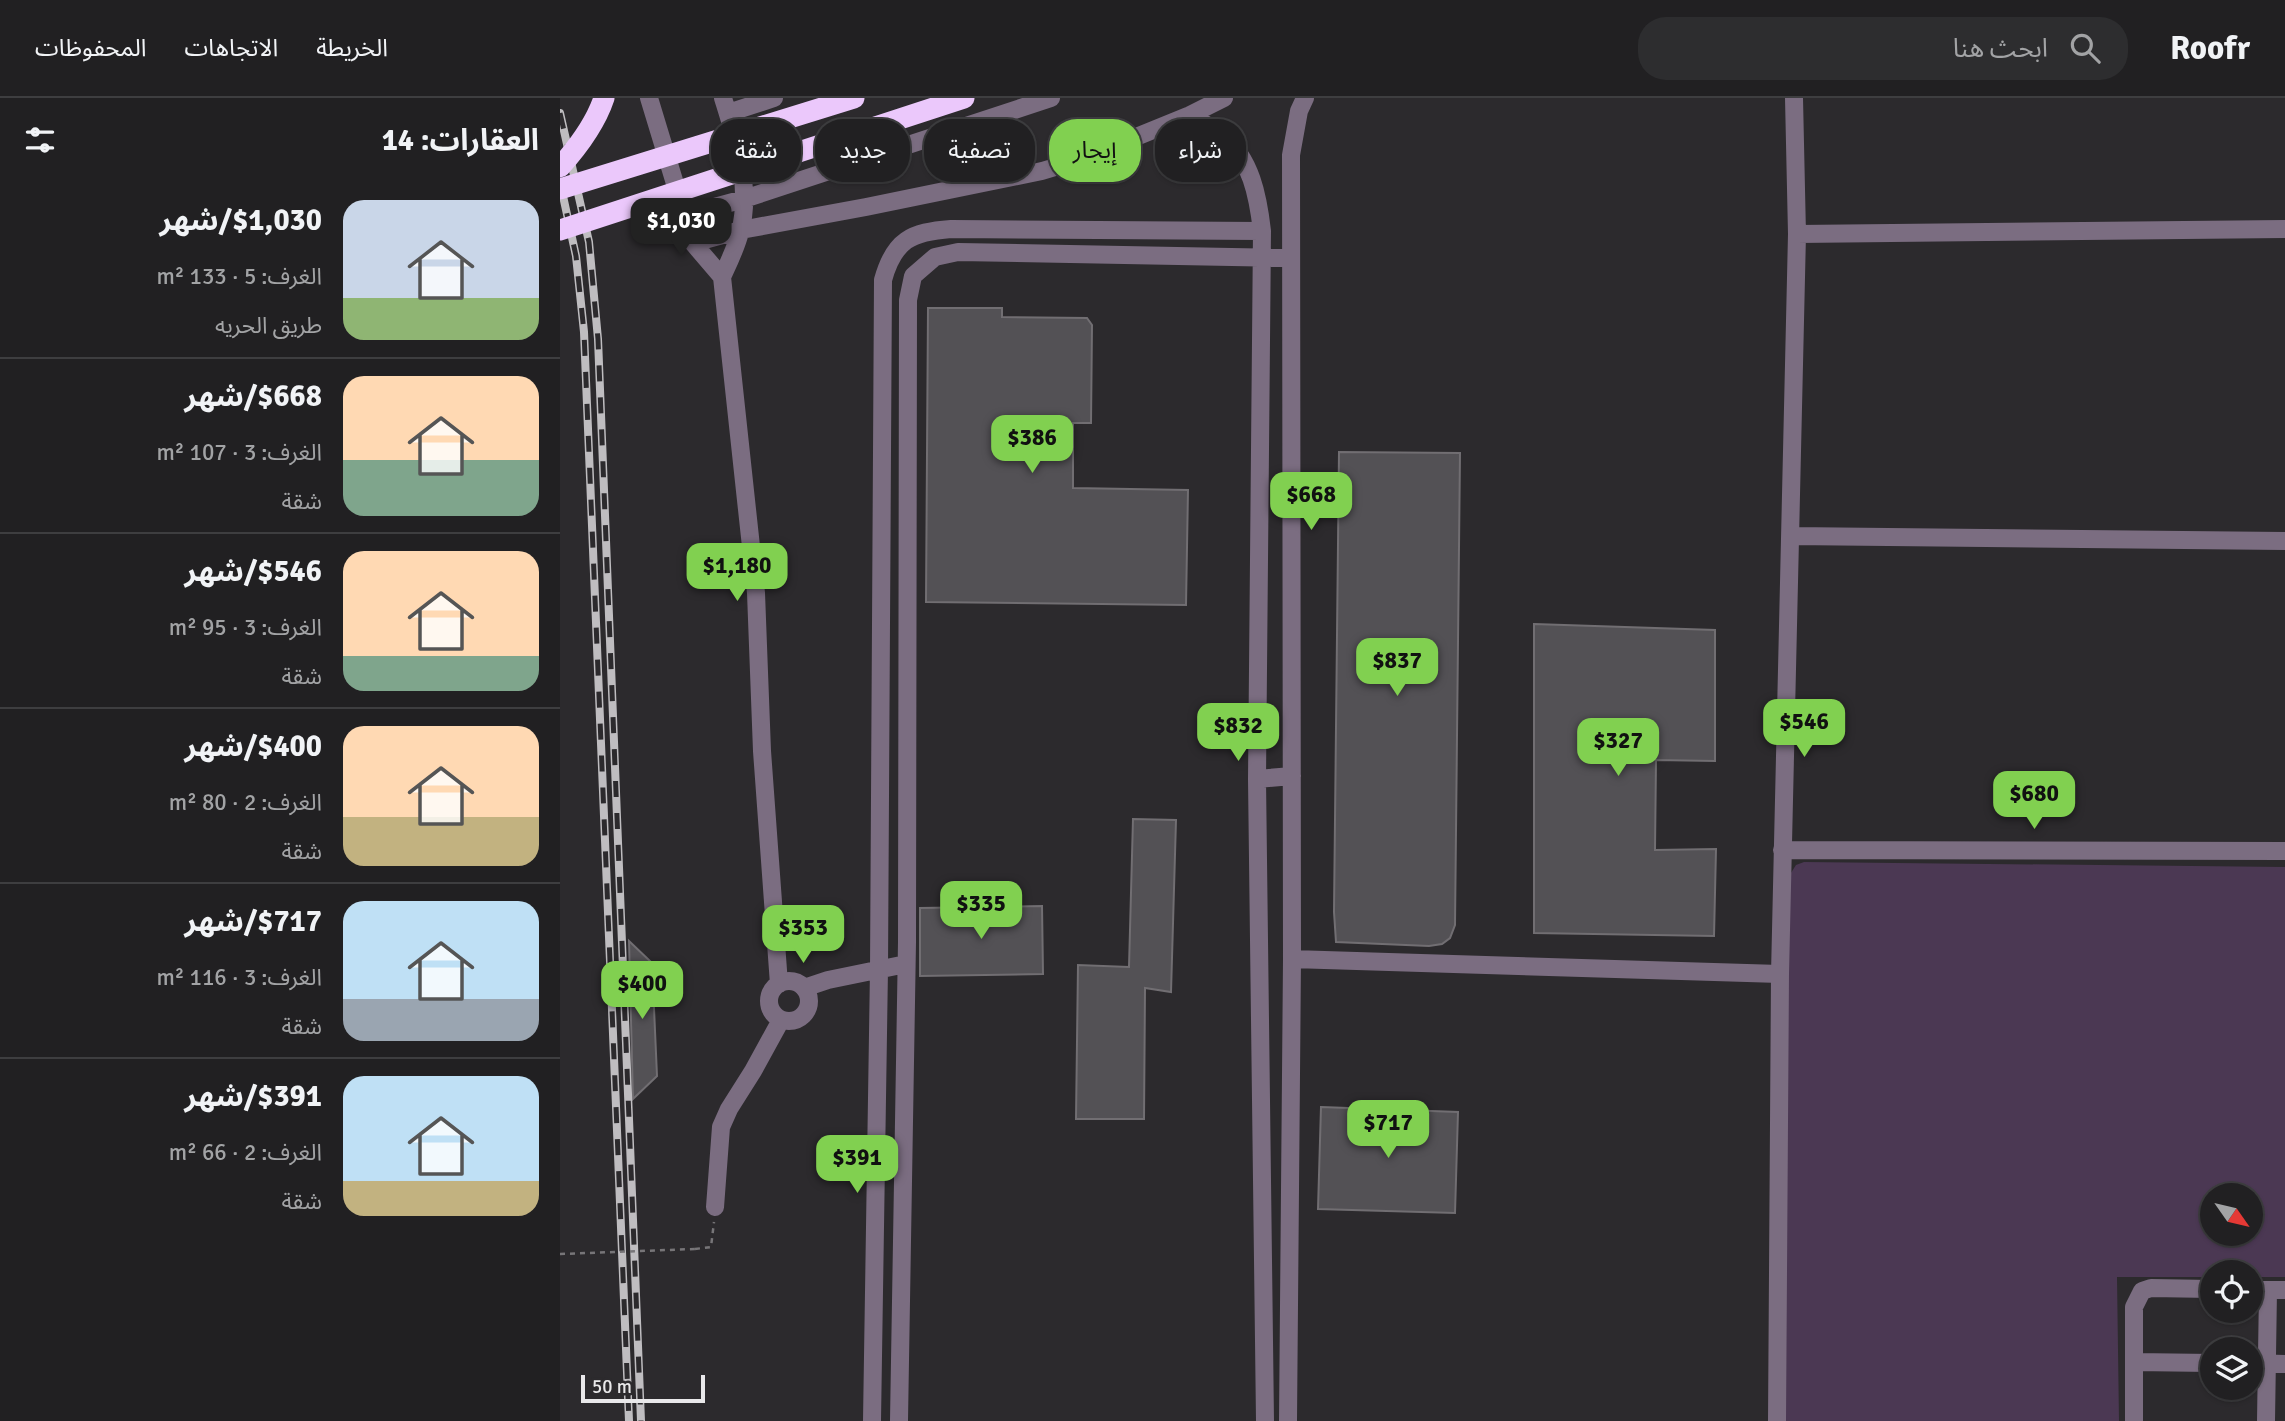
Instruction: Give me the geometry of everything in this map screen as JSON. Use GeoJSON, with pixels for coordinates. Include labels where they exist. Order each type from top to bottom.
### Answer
{"type":"FeatureCollection","features":[{"type":"Feature","properties":{"kind":"highway"},"geometry":{"type":"LineString","coordinates":[[560,167],[578,147],[604,98]]}},
{"type":"Feature","properties":{"kind":"highway"},"geometry":{"type":"LineString","coordinates":[[560,190],[854,98]]}},
{"type":"Feature","properties":{"kind":"highway"},"geometry":{"type":"LineString","coordinates":[[560,230],[964,98]]}},
{"type":"Feature","properties":{"kind":"street"},"geometry":{"type":"LineString","coordinates":[[649,98],[693,243],[722,277]]}},
{"type":"Feature","properties":{"kind":"street"},"geometry":{"type":"LineString","coordinates":[[774,98],[725,106],[742,170],[744,199],[741,230],[722,277],[756,593],[762,751],[779,984]]}},
{"type":"Feature","properties":{"kind":"street"},"geometry":{"type":"LineString","coordinates":[[685,215],[744,199],[1051,98]]}},
{"type":"Feature","properties":{"kind":"street"},"geometry":{"type":"LineString","coordinates":[[693,243],[741,230],[1042,171],[1082,159],[1190,115],[1224,98]]}},
{"type":"Feature","properties":{"kind":"street"},"geometry":{"type":"LineString","coordinates":[[1289,1421],[1292,1051],[1291,155],[1299,111],[1305,98]]}},
{"type":"Feature","properties":{"kind":"street"},"geometry":{"type":"LineString","coordinates":[[1777,1421],[1782,850],[1797,234],[1794,98]]}},
{"type":"Feature","properties":{"kind":"street"},"geometry":{"type":"LineString","coordinates":[[1190,115],[1221,134],[1242,158],[1258,200],[1262,231],[1257,779],[1265,1421]]}},
{"type":"Feature","properties":{"kind":"street"},"geometry":{"type":"LineString","coordinates":[[1797,234],[2285,229]]}},
{"type":"Feature","properties":{"kind":"street"},"geometry":{"type":"LineString","coordinates":[[872,1421],[879,969],[883,280],[887,264],[896,248],[910,238],[930,231],[1262,231]]}},
{"type":"Feature","properties":{"kind":"street"},"geometry":{"type":"LineString","coordinates":[[899,1421],[906,964],[908,300],[913,276],[935,257],[958,252],[1290,258]]}},
{"type":"Feature","properties":{"kind":"street"},"geometry":{"type":"LineString","coordinates":[[1791,536],[2285,541]]}},
{"type":"Feature","properties":{"kind":"street"},"geometry":{"type":"LineString","coordinates":[[1259,598],[1292,597]]}},
{"type":"Feature","properties":{"kind":"street"},"geometry":{"type":"LineString","coordinates":[[1257,779],[1292,776]]}},
{"type":"Feature","properties":{"kind":"street"},"geometry":{"type":"LineString","coordinates":[[1782,850],[2285,851]]}},
{"type":"Feature","properties":{"kind":"street"},"geometry":{"type":"LineString","coordinates":[[1292,959],[1780,974]]}},
{"type":"Feature","properties":{"kind":"street"},"geometry":{"type":"LineString","coordinates":[[804,988],[808,1004],[804,1014],[793,1020],[781,1020],[772,1011],[769,999],[779,984],[792,982],[804,988],[828,979],[906,964]]}},
{"type":"Feature","properties":{"kind":"street"},"geometry":{"type":"LineString","coordinates":[[715,1207],[721,1128],[729,1109],[781,1020]]}},
{"type":"Feature","properties":{"kind":"street"},"geometry":{"type":"LineString","coordinates":[[1260,1051],[1292,1051]]}},
{"type":"Feature","properties":{"kind":"street"},"geometry":{"type":"LineString","coordinates":[[876,1236],[902,1235]]}},
{"type":"Feature","properties":{"kind":"street"},"geometry":{"type":"LineString","coordinates":[[2134,1421],[2134,1307],[2142,1291],[2151,1288],[2200,1289]]}},
{"type":"Feature","properties":{"kind":"street"},"geometry":{"type":"LineString","coordinates":[[2266,1421],[2268,1290]]}},
{"type":"Feature","properties":{"kind":"street"},"geometry":{"type":"LineString","coordinates":[[2134,1362],[2200,1363]]}},
{"type":"Feature","properties":{"kind":"path"},"geometry":{"type":"LineString","coordinates":[[560,1254],[695,1250],[711,1247],[715,1207]]}},
{"type":"Feature","properties":{"kind":"shaded area"},"geometry":{"type":"Polygon","coordinates":[[[1804,862],[2285,867],[2285,1277],[2263,1277],[2263,1260],[2200,1260],[2200,1277],[2117,1277],[2119,1421],[1783,1421],[1789,876],[1796,865],[1804,862]]]}},
{"type":"Feature","properties":{"kind":"building"},"geometry":{"type":"Polygon","coordinates":[[[928,308],[1002,308],[1002,317],[1087,318],[1092,325],[1091,423],[1073,423],[1073,488],[1188,490],[1186,605],[926,602],[928,308]]]}},
{"type":"Feature","properties":{"kind":"building"},"geometry":{"type":"Polygon","coordinates":[[[1339,452],[1460,453],[1455,925],[1450,938],[1442,944],[1429,946],[1336,942],[1334,912],[1339,452]]]}},
{"type":"Feature","properties":{"kind":"building"},"geometry":{"type":"Polygon","coordinates":[[[1534,624],[1715,630],[1715,761],[1656,760],[1655,850],[1716,849],[1714,936],[1534,933],[1534,624]]]}},
{"type":"Feature","properties":{"kind":"building"},"geometry":{"type":"Polygon","coordinates":[[[1133,819],[1176,820],[1171,992],[1145,988],[1144,1119],[1076,1119],[1078,965],[1129,967],[1133,819]]]}},
{"type":"Feature","properties":{"kind":"building"},"geometry":{"type":"Polygon","coordinates":[[[1042,906],[1043,974],[920,976],[920,908],[1042,906]]]}},
{"type":"Feature","properties":{"kind":"building"},"geometry":{"type":"Polygon","coordinates":[[[629,941],[652,963],[657,1076],[633,1099],[629,941]]]}},
{"type":"Feature","properties":{"kind":"building"},"geometry":{"type":"Polygon","coordinates":[[[1321,1107],[1458,1112],[1455,1213],[1318,1209],[1321,1107]]]}},
{"type":"Feature","properties":{"kind":"railway"},"geometry":{"type":"LineString","coordinates":[[560,113],[589,242],[598,339],[641,1421]]}},
{"type":"Feature","properties":{"kind":"railway"},"geometry":{"type":"LineString","coordinates":[[560,182],[576,256],[584,332],[629,1421]]}}]}
